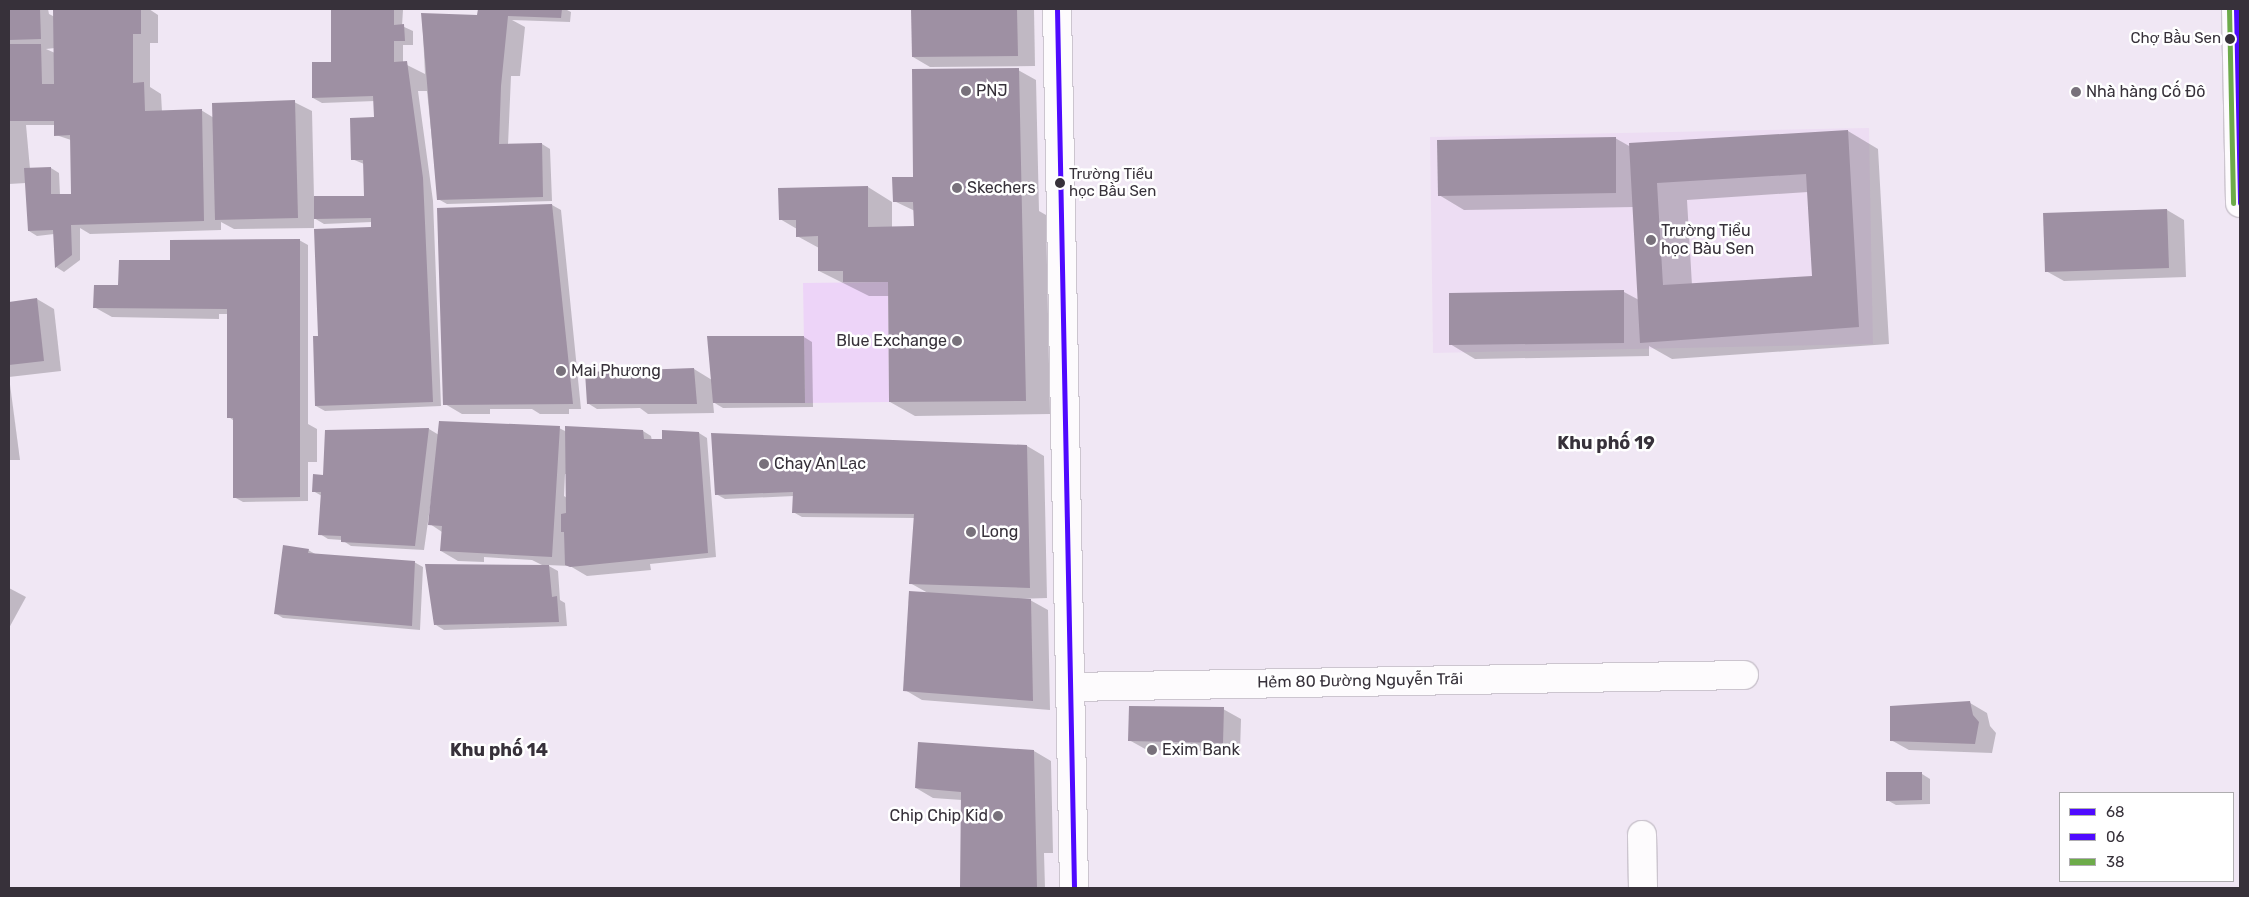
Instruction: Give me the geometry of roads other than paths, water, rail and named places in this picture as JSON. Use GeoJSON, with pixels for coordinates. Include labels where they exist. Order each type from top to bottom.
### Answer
{"type":"FeatureCollection","features":[{"type":"Feature","properties":{"kind":"main road"},"geometry":{"type":"LineString","coordinates":[[1057,9],[1074,888]]}},
{"type":"Feature","properties":{"kind":"main road"},"geometry":{"type":"LineString","coordinates":[[2236,9],[2240,203]]}},
{"type":"Feature","properties":{"kind":"main road","name":"Hẻm 80 Đường Nguyễn Trãi"},"geometry":{"type":"LineString","coordinates":[[1070,687],[1744,675]]}},
{"type":"Feature","properties":{"kind":"main road"},"geometry":{"type":"LineString","coordinates":[[1642,835],[1643,888]]}},
{"type":"Feature","properties":{"kind":"place","name":"Chợ Bầu Sen"},"geometry":{"type":"Point","coordinates":[2230,39]}},
{"type":"Feature","properties":{"kind":"place","name":"PNJ"},"geometry":{"type":"Point","coordinates":[966,91]}},
{"type":"Feature","properties":{"kind":"place","name":"Nhà hàng Cố Đô"},"geometry":{"type":"Point","coordinates":[2076,92]}},
{"type":"Feature","properties":{"kind":"place","name":"Trường Tiểu học Bầu Sen"},"geometry":{"type":"Point","coordinates":[1060,183]}},
{"type":"Feature","properties":{"kind":"place","name":"Skechers"},"geometry":{"type":"Point","coordinates":[957,188]}},
{"type":"Feature","properties":{"kind":"place","name":"Trường Tiểu học Bàu Sen"},"geometry":{"type":"Point","coordinates":[1651,240]}},
{"type":"Feature","properties":{"kind":"place","name":"Blue Exchange"},"geometry":{"type":"Point","coordinates":[957,341]}},
{"type":"Feature","properties":{"kind":"place","name":"Mai Phương"},"geometry":{"type":"Point","coordinates":[561,371]}},
{"type":"Feature","properties":{"kind":"place","name":"Chay An Lạc"},"geometry":{"type":"Point","coordinates":[764,464]}},
{"type":"Feature","properties":{"kind":"place","name":"Long"},"geometry":{"type":"Point","coordinates":[971,532]}},
{"type":"Feature","properties":{"kind":"place","name":"Exim Bank"},"geometry":{"type":"Point","coordinates":[1152,750]}},
{"type":"Feature","properties":{"kind":"place","name":"Chip Chip Kid"},"geometry":{"type":"Point","coordinates":[998,816]}},
{"type":"Feature","properties":{"kind":"district","name":"Khu phố 19"},"geometry":{"type":"Point","coordinates":[1606,443]}},
{"type":"Feature","properties":{"kind":"district","name":"Khu phố 14"},"geometry":{"type":"Point","coordinates":[499,750]}}]}
